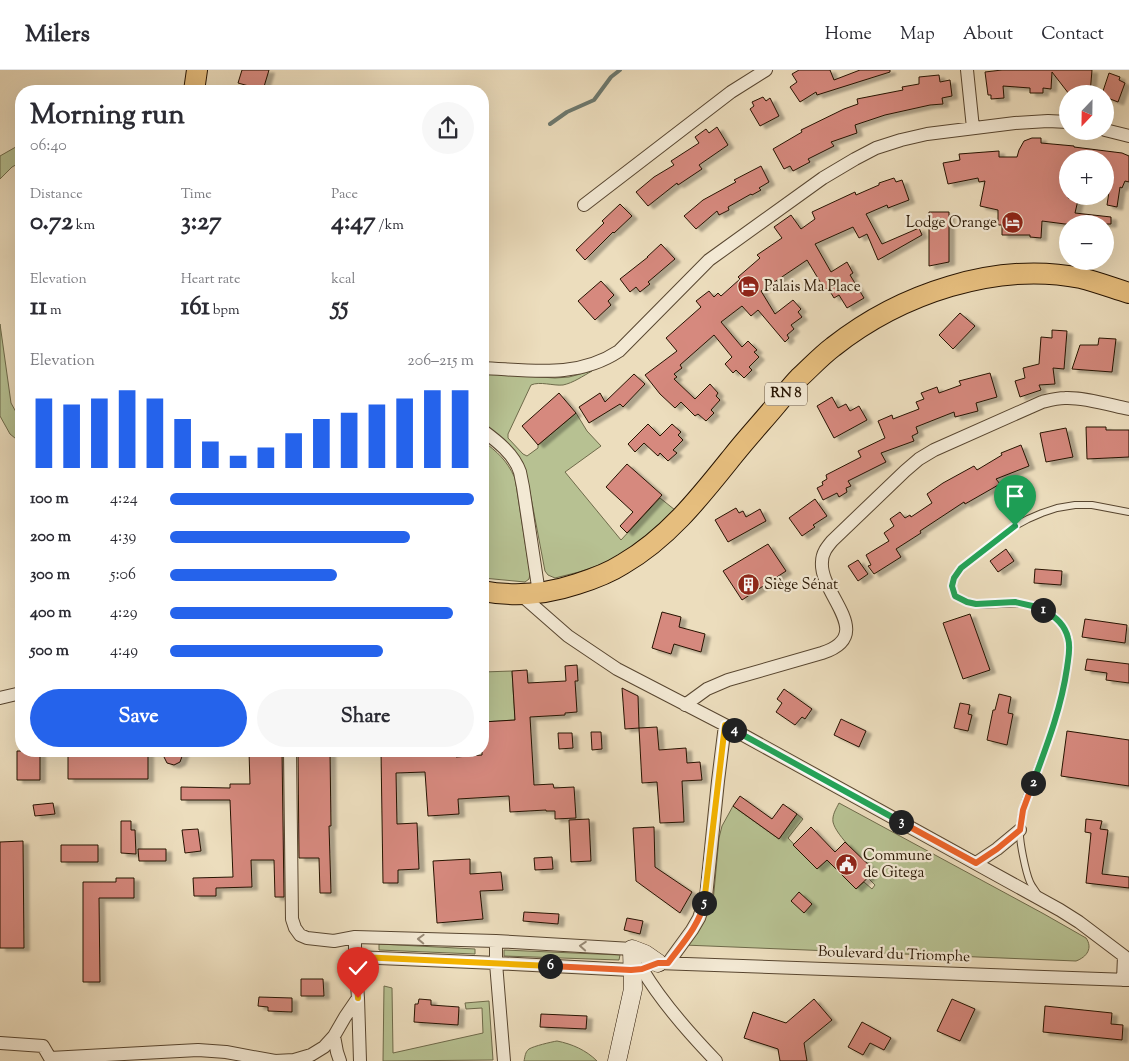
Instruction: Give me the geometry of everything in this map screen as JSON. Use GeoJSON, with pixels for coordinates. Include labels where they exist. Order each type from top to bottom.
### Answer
{"type":"FeatureCollection","features":[{"type":"Feature","properties":{"kind":"main road"},"geometry":{"type":"LineString","coordinates":[[195,85],[197,70]]}},
{"type":"Feature","properties":{"kind":"main road","name":"RN 8"},"geometry":{"type":"LineString","coordinates":[[489,591],[530,593],[564,588],[604,574],[640,553],[694,504],[798,379],[832,347],[868,322],[915,298],[972,280],[1032,274],[1081,278],[1129,293]]}},
{"type":"Feature","properties":{"kind":"street"},"geometry":{"type":"LineString","coordinates":[[584,205],[731,92],[766,70]]}},
{"type":"Feature","properties":{"kind":"street"},"geometry":{"type":"LineString","coordinates":[[967,70],[973,128]]}},
{"type":"Feature","properties":{"kind":"street"},"geometry":{"type":"LineString","coordinates":[[489,368],[554,371],[590,366],[608,358],[618,351],[710,260],[831,173],[876,148],[927,134],[973,128],[1059,122]]}},
{"type":"Feature","properties":{"kind":"street"},"geometry":{"type":"LineString","coordinates":[[1114,132],[1129,136]]}},
{"type":"Feature","properties":{"kind":"street"},"geometry":{"type":"LineString","coordinates":[[685,705],[707,689],[728,680],[832,650],[838,645],[846,633],[846,620],[824,579],[822,564],[826,548],[905,471],[920,459],[934,450],[1042,402],[1053,399],[1075,398],[1129,409]]}},
{"type":"Feature","properties":{"kind":"street"},"geometry":{"type":"LineString","coordinates":[[489,436],[506,450],[520,471],[524,487],[530,593],[549,621],[576,642],[617,669],[725,725],[1079,922],[1126,952],[1126,980]]}},
{"type":"Feature","properties":{"kind":"street"},"geometry":{"type":"LineString","coordinates":[[0,698],[15,694]]}},
{"type":"Feature","properties":{"kind":"street"},"geometry":{"type":"LineString","coordinates":[[617,1061],[632,989],[650,966],[695,924],[705,902],[725,725]]}},
{"type":"Feature","properties":{"kind":"street"},"geometry":{"type":"LineString","coordinates":[[290,757],[292,919],[300,935],[307,938],[334,941],[355,937],[496,941],[632,950],[645,954],[657,993],[716,1061]]}},
{"type":"Feature","properties":{"kind":"street"},"geometry":{"type":"LineString","coordinates":[[976,863],[1020,830]]}},
{"type":"Feature","properties":{"kind":"street"},"geometry":{"type":"LineString","coordinates":[[355,937],[360,1061]]}},
{"type":"Feature","properties":{"kind":"street"},"geometry":{"type":"LineString","coordinates":[[496,941],[504,1061]]}},
{"type":"Feature","properties":{"kind":"street"},"geometry":{"type":"LineString","coordinates":[[632,950],[650,966]]}},
{"type":"Feature","properties":{"kind":"street","name":"Boulevard du Triomphe"},"geometry":{"type":"LineString","coordinates":[[355,957],[496,963],[1126,980]]}},
{"type":"Feature","properties":{"kind":"street"},"geometry":{"type":"LineString","coordinates":[[0,1043],[43,1046],[50,1058],[198,1050],[226,1052],[275,1061],[294,1060],[311,1055],[324,1047],[334,1036],[358,998]]}},
{"type":"Feature","properties":{"kind":"street"},"geometry":{"type":"LineString","coordinates":[[334,1036],[340,1061]]}},
{"type":"Feature","properties":{"kind":"lane"},"geometry":{"type":"LineString","coordinates":[[1040,899],[1030,882],[1020,830],[1023,810],[1057,715],[1065,680],[1069,640],[1065,628],[1054,615],[1037,607],[1015,602],[976,604],[967,602],[955,596],[952,586],[954,578],[961,568],[1015,526],[1042,513],[1075,505],[1092,505],[1129,512]]}},
{"type":"Feature","properties":{"kind":"green space"},"geometry":{"type":"Polygon","coordinates":[[[15,147],[15,165],[0,179],[0,156],[15,147]]]}},
{"type":"Feature","properties":{"kind":"green space"},"geometry":{"type":"Polygon","coordinates":[[[0,324],[11,403],[15,410],[15,438],[10,434],[0,416],[0,324]]]}},
{"type":"Feature","properties":{"kind":"green space"},"geometry":{"type":"Polygon","coordinates":[[[592,371],[563,385],[538,383],[531,385],[508,434],[508,438],[527,456],[576,413],[587,431],[601,446],[565,472],[621,540],[660,498],[675,510],[653,533],[608,562],[555,578],[548,575],[545,571],[529,487],[522,461],[489,428],[489,373],[555,378],[569,377],[592,371]]]}},
{"type":"Feature","properties":{"kind":"green space"},"geometry":{"type":"Polygon","coordinates":[[[489,446],[501,457],[515,478],[530,574],[529,579],[525,582],[489,579],[489,446]]]}},
{"type":"Feature","properties":{"kind":"green space"},"geometry":{"type":"Polygon","coordinates":[[[512,671],[515,720],[489,722],[489,672],[512,671]]]}},
{"type":"Feature","properties":{"kind":"green space"},"geometry":{"type":"Polygon","coordinates":[[[839,803],[1086,938],[1089,945],[1088,952],[1076,961],[684,945],[700,925],[713,902],[719,838],[722,826],[733,806],[779,839],[797,814],[803,819],[788,838],[817,869],[827,860],[856,889],[864,882],[872,889],[875,885],[868,878],[874,871],[857,855],[835,828],[833,819],[839,803]]]}},
{"type":"Feature","properties":{"kind":"green space"},"geometry":{"type":"Polygon","coordinates":[[[379,944],[475,949],[475,954],[379,950],[379,944]]]}},
{"type":"Feature","properties":{"kind":"green space"},"geometry":{"type":"Polygon","coordinates":[[[504,950],[620,955],[619,960],[504,956],[504,950]]]}},
{"type":"Feature","properties":{"kind":"green space"},"geometry":{"type":"Polygon","coordinates":[[[384,986],[392,988],[393,1053],[483,1033],[482,1008],[466,1009],[465,1003],[489,1001],[493,1060],[383,1061],[384,986]]]}},
{"type":"Feature","properties":{"kind":"green space"},"geometry":{"type":"Polygon","coordinates":[[[557,1041],[578,1048],[597,1061],[524,1061],[529,1049],[557,1041]]]}},
{"type":"Feature","properties":{"kind":"building"},"geometry":{"type":"Polygon","coordinates":[[[242,70],[269,70],[264,85],[238,83],[242,70]]]}},
{"type":"Feature","properties":{"kind":"building"},"geometry":{"type":"Polygon","coordinates":[[[799,70],[830,70],[834,80],[860,70],[890,70],[890,72],[817,95],[816,92],[800,102],[790,87],[797,82],[792,74],[799,70]]]}},
{"type":"Feature","properties":{"kind":"building"},"geometry":{"type":"Polygon","coordinates":[[[1002,70],[1092,70],[1091,85],[1062,85],[1052,72],[1051,89],[1043,88],[1043,93],[1030,93],[1030,88],[1003,86],[1004,98],[991,99],[991,95],[988,95],[985,72],[1002,70]]]}},
{"type":"Feature","properties":{"kind":"building"},"geometry":{"type":"Polygon","coordinates":[[[1109,73],[1120,77],[1119,80],[1125,83],[1118,102],[1114,100],[1114,85],[1105,85],[1109,73]]]}},
{"type":"Feature","properties":{"kind":"building"},"geometry":{"type":"Polygon","coordinates":[[[939,75],[940,82],[950,80],[952,96],[942,98],[943,104],[885,115],[855,125],[857,133],[831,142],[834,146],[808,159],[810,162],[793,171],[790,166],[784,169],[773,149],[802,132],[801,130],[858,104],[857,99],[903,90],[902,87],[919,84],[919,77],[939,75]]]}},
{"type":"Feature","properties":{"kind":"building"},"geometry":{"type":"Polygon","coordinates":[[[763,97],[766,101],[770,98],[779,116],[760,126],[750,109],[754,106],[752,102],[763,97]]]}},
{"type":"Feature","properties":{"kind":"building"},"geometry":{"type":"Polygon","coordinates":[[[717,127],[728,145],[699,165],[702,169],[678,185],[677,183],[648,206],[636,192],[654,177],[674,165],[671,161],[699,143],[695,137],[706,129],[709,133],[717,127]]]}},
{"type":"Feature","properties":{"kind":"building"},"geometry":{"type":"Polygon","coordinates":[[[1032,138],[1041,138],[1041,143],[1098,150],[1059,150],[1059,205],[1077,205],[1075,213],[1093,215],[1059,215],[1059,223],[1042,221],[1041,238],[1030,237],[1030,235],[1002,235],[1002,225],[998,225],[998,210],[980,206],[985,181],[979,182],[978,178],[948,184],[943,163],[960,160],[959,154],[999,151],[999,157],[1017,157],[1024,141],[1032,138]]]}},
{"type":"Feature","properties":{"kind":"building"},"geometry":{"type":"Polygon","coordinates":[[[1114,152],[1129,156],[1129,182],[1125,181],[1122,188],[1120,187],[1117,207],[1107,205],[1114,205],[1114,152]]]}},
{"type":"Feature","properties":{"kind":"building"},"geometry":{"type":"Polygon","coordinates":[[[761,166],[769,182],[759,188],[761,190],[728,207],[729,210],[719,215],[717,211],[696,229],[684,216],[703,200],[736,182],[734,180],[761,166]]]}},
{"type":"Feature","properties":{"kind":"building"},"geometry":{"type":"Polygon","coordinates":[[[894,178],[896,182],[902,180],[909,200],[888,208],[887,205],[866,214],[882,244],[919,228],[922,235],[878,260],[867,234],[859,238],[853,227],[815,244],[831,272],[847,262],[853,273],[850,275],[864,298],[847,308],[839,295],[834,298],[828,288],[825,290],[807,260],[761,291],[775,314],[793,300],[801,309],[798,312],[802,317],[791,325],[794,329],[787,335],[789,338],[785,342],[758,310],[751,316],[742,306],[721,322],[742,347],[748,341],[757,350],[754,352],[759,357],[749,367],[752,370],[744,378],[736,370],[733,373],[725,364],[732,357],[714,335],[680,365],[682,368],[674,374],[677,377],[674,379],[695,399],[710,384],[718,393],[716,396],[720,400],[711,410],[714,413],[706,421],[698,414],[695,416],[681,402],[675,408],[660,394],[645,375],[677,351],[666,338],[701,307],[696,301],[709,291],[714,297],[718,293],[721,296],[740,279],[738,277],[760,258],[757,255],[782,238],[774,227],[791,215],[801,229],[815,219],[812,212],[855,192],[856,195],[879,185],[879,183],[894,178]]]}},
{"type":"Feature","properties":{"kind":"building"},"geometry":{"type":"Polygon","coordinates":[[[620,204],[632,216],[585,260],[576,250],[604,223],[602,221],[620,204]]]}},
{"type":"Feature","properties":{"kind":"building"},"geometry":{"type":"Polygon","coordinates":[[[929,212],[949,212],[949,262],[929,266],[929,212]]]}},
{"type":"Feature","properties":{"kind":"building"},"geometry":{"type":"Polygon","coordinates":[[[661,244],[675,259],[648,282],[650,284],[640,292],[636,287],[630,292],[620,279],[661,244]]]}},
{"type":"Feature","properties":{"kind":"building"},"geometry":{"type":"Polygon","coordinates":[[[601,281],[614,295],[608,301],[611,305],[595,320],[578,301],[601,281]]]}},
{"type":"Feature","properties":{"kind":"building"},"geometry":{"type":"Polygon","coordinates":[[[960,313],[975,326],[953,349],[939,335],[960,313]]]}},
{"type":"Feature","properties":{"kind":"building"},"geometry":{"type":"Polygon","coordinates":[[[1052,330],[1067,331],[1064,369],[1053,368],[1055,384],[1039,385],[1041,390],[1020,397],[1015,381],[1025,378],[1023,368],[1039,364],[1041,337],[1052,338],[1052,330]]]}},
{"type":"Feature","properties":{"kind":"building"},"geometry":{"type":"Polygon","coordinates":[[[1099,338],[1116,339],[1112,372],[1072,369],[1080,345],[1098,345],[1099,338]]]}},
{"type":"Feature","properties":{"kind":"building"},"geometry":{"type":"Polygon","coordinates":[[[990,373],[997,397],[976,403],[978,411],[955,417],[954,412],[916,427],[918,433],[912,436],[914,441],[881,453],[886,462],[848,481],[851,486],[846,488],[847,492],[839,497],[837,493],[823,500],[817,488],[823,485],[822,482],[827,479],[826,475],[861,457],[858,451],[885,438],[878,421],[892,415],[893,419],[919,409],[916,402],[924,399],[921,393],[937,387],[939,393],[961,385],[959,381],[990,373]]]}},
{"type":"Feature","properties":{"kind":"building"},"geometry":{"type":"Polygon","coordinates":[[[634,374],[645,384],[623,407],[620,404],[589,423],[579,407],[600,393],[605,402],[634,374]]]}},
{"type":"Feature","properties":{"kind":"building"},"geometry":{"type":"Polygon","coordinates":[[[559,393],[576,413],[538,445],[522,426],[559,393]]]}},
{"type":"Feature","properties":{"kind":"building"},"geometry":{"type":"Polygon","coordinates":[[[832,397],[838,408],[846,404],[850,411],[859,406],[867,420],[834,438],[817,406],[832,397]]]}},
{"type":"Feature","properties":{"kind":"building"},"geometry":{"type":"Polygon","coordinates":[[[648,424],[660,436],[672,424],[681,432],[678,435],[683,440],[673,450],[677,453],[668,461],[660,453],[658,456],[644,443],[635,452],[628,444],[648,424]]]}},
{"type":"Feature","properties":{"kind":"building"},"geometry":{"type":"Polygon","coordinates":[[[1086,427],[1106,427],[1106,430],[1129,430],[1129,457],[1087,459],[1086,427]]]}},
{"type":"Feature","properties":{"kind":"building"},"geometry":{"type":"Polygon","coordinates":[[[1066,428],[1073,457],[1046,462],[1040,433],[1066,428]]]}},
{"type":"Feature","properties":{"kind":"building"},"geometry":{"type":"Polygon","coordinates":[[[1021,445],[1029,466],[996,479],[1000,484],[965,504],[964,502],[920,531],[921,533],[896,549],[901,557],[874,574],[868,566],[871,565],[866,555],[889,541],[884,533],[894,526],[890,519],[900,512],[905,518],[910,515],[911,517],[932,503],[927,494],[943,483],[974,466],[977,470],[1002,455],[1001,453],[1021,445]]]}},
{"type":"Feature","properties":{"kind":"building"},"geometry":{"type":"Polygon","coordinates":[[[627,464],[662,495],[627,533],[620,526],[633,512],[606,487],[627,464]]]}},
{"type":"Feature","properties":{"kind":"building"},"geometry":{"type":"Polygon","coordinates":[[[815,499],[827,516],[813,525],[815,527],[802,536],[789,518],[815,499]]]}},
{"type":"Feature","properties":{"kind":"building"},"geometry":{"type":"Polygon","coordinates":[[[736,508],[739,513],[743,511],[746,517],[760,509],[766,521],[728,542],[715,520],[736,508]]]}},
{"type":"Feature","properties":{"kind":"building","name":"Siège Sénat"},"geometry":{"type":"Polygon","coordinates":[[[768,544],[786,571],[742,600],[723,571],[768,544]]]}},
{"type":"Feature","properties":{"kind":"building"},"geometry":{"type":"Polygon","coordinates":[[[1006,549],[1014,561],[998,572],[990,561],[1006,549]]]}},
{"type":"Feature","properties":{"kind":"building"},"geometry":{"type":"Polygon","coordinates":[[[858,560],[868,574],[858,581],[848,566],[858,560]]]}},
{"type":"Feature","properties":{"kind":"building"},"geometry":{"type":"Polygon","coordinates":[[[1035,569],[1062,571],[1061,585],[1034,583],[1035,569]]]}},
{"type":"Feature","properties":{"kind":"building"},"geometry":{"type":"Polygon","coordinates":[[[662,612],[681,617],[679,627],[705,634],[701,652],[674,644],[671,654],[652,648],[662,612]]]}},
{"type":"Feature","properties":{"kind":"building"},"geometry":{"type":"Polygon","coordinates":[[[970,614],[990,670],[963,679],[943,623],[970,614]]]}},
{"type":"Feature","properties":{"kind":"building"},"geometry":{"type":"Polygon","coordinates":[[[1085,619],[1127,625],[1125,643],[1082,637],[1085,619]]]}},
{"type":"Feature","properties":{"kind":"building"},"geometry":{"type":"Polygon","coordinates":[[[1087,659],[1129,664],[1129,683],[1106,680],[1107,673],[1085,670],[1087,659]]]}},
{"type":"Feature","properties":{"kind":"building"},"geometry":{"type":"Polygon","coordinates":[[[577,665],[578,681],[575,681],[577,712],[565,713],[565,715],[530,717],[534,785],[553,784],[554,788],[574,787],[576,818],[555,819],[555,811],[546,810],[510,812],[509,796],[458,799],[459,814],[428,816],[425,772],[396,773],[397,824],[417,823],[419,869],[398,870],[398,883],[383,883],[381,757],[489,757],[489,722],[515,720],[512,671],[527,670],[528,683],[566,681],[565,666],[577,665]]]}},
{"type":"Feature","properties":{"kind":"building"},"geometry":{"type":"Polygon","coordinates":[[[622,688],[638,696],[639,728],[625,729],[622,688]]]}},
{"type":"Feature","properties":{"kind":"building"},"geometry":{"type":"Polygon","coordinates":[[[784,689],[812,709],[805,719],[802,717],[795,725],[776,712],[782,703],[777,699],[784,689]]]}},
{"type":"Feature","properties":{"kind":"building"},"geometry":{"type":"Polygon","coordinates":[[[999,694],[1011,697],[1008,713],[1013,714],[1007,745],[987,740],[993,710],[995,710],[999,694]]]}},
{"type":"Feature","properties":{"kind":"building"},"geometry":{"type":"Polygon","coordinates":[[[960,703],[970,705],[968,714],[972,715],[968,731],[954,728],[960,703]]]}},
{"type":"Feature","properties":{"kind":"building"},"geometry":{"type":"Polygon","coordinates":[[[841,719],[866,731],[859,747],[834,735],[841,719]]]}},
{"type":"Feature","properties":{"kind":"building"},"geometry":{"type":"Polygon","coordinates":[[[657,727],[659,750],[686,748],[687,763],[700,762],[702,780],[682,781],[684,822],[660,823],[657,782],[642,783],[639,728],[657,727]]]}},
{"type":"Feature","properties":{"kind":"building"},"geometry":{"type":"Polygon","coordinates":[[[1067,731],[1129,740],[1129,786],[1061,776],[1067,731]]]}},
{"type":"Feature","properties":{"kind":"building"},"geometry":{"type":"Polygon","coordinates":[[[591,732],[601,732],[602,749],[592,750],[591,732]]]}},
{"type":"Feature","properties":{"kind":"building"},"geometry":{"type":"Polygon","coordinates":[[[558,733],[572,733],[573,748],[559,749],[558,733]]]}},
{"type":"Feature","properties":{"kind":"building"},"geometry":{"type":"Polygon","coordinates":[[[17,757],[40,757],[40,780],[17,780],[17,757]]]}},
{"type":"Feature","properties":{"kind":"building"},"geometry":{"type":"Polygon","coordinates":[[[68,757],[148,757],[148,779],[68,779],[68,757]]]}},
{"type":"Feature","properties":{"kind":"building"},"geometry":{"type":"Polygon","coordinates":[[[164,757],[182,757],[180,762],[174,765],[167,763],[164,757]]]}},
{"type":"Feature","properties":{"kind":"building"},"geometry":{"type":"Polygon","coordinates":[[[249,757],[282,757],[284,897],[275,897],[274,860],[251,860],[252,887],[216,888],[216,896],[194,896],[193,878],[233,877],[230,800],[181,800],[181,787],[230,788],[230,784],[250,784],[249,757]]]}},
{"type":"Feature","properties":{"kind":"building"},"geometry":{"type":"Polygon","coordinates":[[[298,757],[330,757],[331,826],[329,826],[331,893],[320,893],[319,858],[299,858],[298,757]]]}},
{"type":"Feature","properties":{"kind":"building"},"geometry":{"type":"Polygon","coordinates":[[[740,796],[772,819],[783,804],[797,814],[779,839],[733,806],[740,796]]]}},
{"type":"Feature","properties":{"kind":"building"},"geometry":{"type":"Polygon","coordinates":[[[53,803],[55,814],[35,816],[33,805],[53,803]]]}},
{"type":"Feature","properties":{"kind":"building"},"geometry":{"type":"Polygon","coordinates":[[[589,819],[591,861],[571,862],[569,820],[589,819]]]}},
{"type":"Feature","properties":{"kind":"building"},"geometry":{"type":"Polygon","coordinates":[[[1086,819],[1102,821],[1100,829],[1108,830],[1102,874],[1129,877],[1129,888],[1086,883],[1091,833],[1085,832],[1086,819]]]}},
{"type":"Feature","properties":{"kind":"building"},"geometry":{"type":"Polygon","coordinates":[[[121,821],[131,821],[131,830],[135,830],[136,854],[121,853],[121,821]]]}},
{"type":"Feature","properties":{"kind":"building"},"geometry":{"type":"Polygon","coordinates":[[[654,827],[655,867],[692,892],[680,913],[636,881],[633,828],[654,827]]]}},
{"type":"Feature","properties":{"kind":"building"},"geometry":{"type":"Polygon","coordinates":[[[811,827],[835,852],[845,842],[875,871],[856,889],[827,860],[817,869],[793,845],[811,827]]]}},
{"type":"Feature","properties":{"kind":"building"},"geometry":{"type":"Polygon","coordinates":[[[198,829],[201,851],[185,853],[182,830],[198,829]]]}},
{"type":"Feature","properties":{"kind":"building"},"geometry":{"type":"Polygon","coordinates":[[[23,841],[24,948],[0,948],[0,842],[23,841]]]}},
{"type":"Feature","properties":{"kind":"building"},"geometry":{"type":"Polygon","coordinates":[[[61,845],[98,845],[98,862],[61,862],[61,845]]]}},
{"type":"Feature","properties":{"kind":"building"},"geometry":{"type":"Polygon","coordinates":[[[138,849],[166,849],[166,861],[139,861],[138,849]]]}},
{"type":"Feature","properties":{"kind":"building"},"geometry":{"type":"Polygon","coordinates":[[[552,857],[553,869],[535,870],[534,858],[552,857]]]}},
{"type":"Feature","properties":{"kind":"building"},"geometry":{"type":"Polygon","coordinates":[[[470,859],[470,874],[501,872],[503,890],[480,891],[483,919],[437,923],[433,861],[470,859]]]}},
{"type":"Feature","properties":{"kind":"building"},"geometry":{"type":"Polygon","coordinates":[[[116,878],[134,878],[134,898],[99,898],[100,982],[83,982],[83,882],[116,882],[116,878]]]}},
{"type":"Feature","properties":{"kind":"building"},"geometry":{"type":"Polygon","coordinates":[[[799,892],[812,904],[804,913],[791,901],[799,892]]]}},
{"type":"Feature","properties":{"kind":"building"},"geometry":{"type":"Polygon","coordinates":[[[524,912],[559,914],[558,924],[523,921],[524,912]]]}},
{"type":"Feature","properties":{"kind":"building"},"geometry":{"type":"Polygon","coordinates":[[[627,918],[643,921],[640,934],[624,930],[627,918]]]}},
{"type":"Feature","properties":{"kind":"building"},"geometry":{"type":"Polygon","coordinates":[[[301,979],[323,979],[324,996],[301,996],[301,979]]]}},
{"type":"Feature","properties":{"kind":"building"},"geometry":{"type":"Polygon","coordinates":[[[259,997],[292,998],[292,1012],[268,1011],[268,1007],[258,1006],[259,997]]]}},
{"type":"Feature","properties":{"kind":"building"},"geometry":{"type":"Polygon","coordinates":[[[419,999],[431,1000],[431,1005],[459,1007],[458,1025],[414,1022],[415,1004],[418,1004],[419,999]]]}},
{"type":"Feature","properties":{"kind":"building"},"geometry":{"type":"Polygon","coordinates":[[[814,999],[832,1020],[804,1043],[807,1061],[780,1061],[778,1049],[744,1038],[753,1012],[786,1023],[814,999]]]}},
{"type":"Feature","properties":{"kind":"building"},"geometry":{"type":"Polygon","coordinates":[[[952,999],[975,1009],[960,1041],[937,1031],[952,999]]]}},
{"type":"Feature","properties":{"kind":"building"},"geometry":{"type":"Polygon","coordinates":[[[1045,1006],[1112,1013],[1111,1024],[1123,1025],[1122,1040],[1043,1032],[1045,1006]]]}},
{"type":"Feature","properties":{"kind":"building"},"geometry":{"type":"Polygon","coordinates":[[[541,1014],[587,1016],[586,1029],[540,1027],[541,1014]]]}},
{"type":"Feature","properties":{"kind":"building"},"geometry":{"type":"Polygon","coordinates":[[[862,1022],[891,1038],[884,1050],[870,1043],[863,1055],[848,1047],[862,1022]]]}},
{"type":"Feature","properties":{"kind":"waterway"},"geometry":{"type":"LineString","coordinates":[[550,124],[567,112],[594,100],[611,77],[620,70]]}},
{"type":"Feature","properties":{"kind":"place","name":"Lodge Orange"},"geometry":{"type":"Point","coordinates":[1013,223]}},
{"type":"Feature","properties":{"kind":"place","name":"Palais Ma Place"},"geometry":{"type":"Point","coordinates":[748,287]}},
{"type":"Feature","properties":{"kind":"place","name":"Siège Sénat"},"geometry":{"type":"Point","coordinates":[748,585]}},
{"type":"Feature","properties":{"kind":"place","name":"Commune de Gitega"},"geometry":{"type":"Point","coordinates":[847,865]}},
{"type":"Feature","properties":{"kind":"route"},"geometry":{"type":"LineString","coordinates":[[358,998],[355,957],[631,970],[642,969],[658,963],[668,963],[699,918],[706,897],[725,725],[976,863],[997,849],[1020,830],[1023,810],[1057,715],[1064,689],[1069,653],[1069,640],[1065,628],[1054,615],[1037,607],[1015,602],[976,604],[955,596],[952,586],[954,578],[961,568],[1015,526]]}}]}
